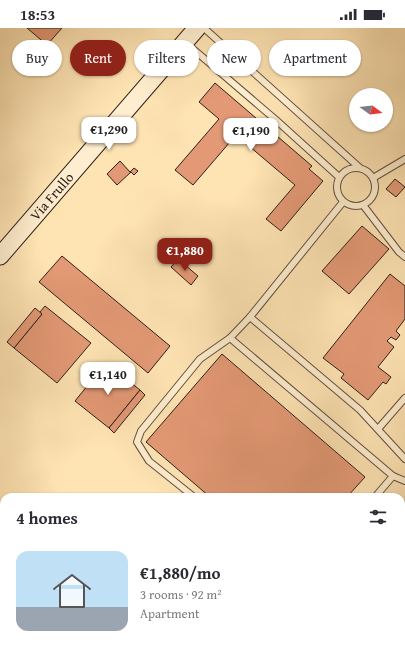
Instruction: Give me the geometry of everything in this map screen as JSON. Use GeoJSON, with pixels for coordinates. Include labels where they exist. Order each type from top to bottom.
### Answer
{"type":"FeatureCollection","features":[{"type":"Feature","properties":{"kind":"street","name":"Via Frullo"},"geometry":{"type":"LineString","coordinates":[[187,40],[197,28]]}},
{"type":"Feature","properties":{"kind":"street","name":"Via Frullo"},"geometry":{"type":"LineString","coordinates":[[0,256],[156,76]]}},
{"type":"Feature","properties":{"kind":"lane"},"geometry":{"type":"LineString","coordinates":[[204,28],[360,168],[369,173],[373,178],[375,190],[373,197],[363,205],[355,206],[343,202],[337,190],[337,183],[339,177],[344,172],[350,169],[360,168]]}},
{"type":"Feature","properties":{"kind":"lane"},"geometry":{"type":"LineString","coordinates":[[199,54],[339,177]]}},
{"type":"Feature","properties":{"kind":"lane"},"geometry":{"type":"LineString","coordinates":[[373,178],[405,159]]}},
{"type":"Feature","properties":{"kind":"lane"},"geometry":{"type":"LineString","coordinates":[[189,493],[149,461],[136,442],[141,431],[200,359],[230,338],[250,317],[343,202]]}},
{"type":"Feature","properties":{"kind":"lane"},"geometry":{"type":"LineString","coordinates":[[363,205],[398,252],[405,257]]}},
{"type":"Feature","properties":{"kind":"lane"},"geometry":{"type":"LineString","coordinates":[[250,317],[360,410],[405,459]]}},
{"type":"Feature","properties":{"kind":"lane"},"geometry":{"type":"LineString","coordinates":[[230,338],[393,476],[405,480]]}},
{"type":"Feature","properties":{"kind":"lane"},"geometry":{"type":"LineString","coordinates":[[378,429],[405,398]]}},
{"type":"Feature","properties":{"kind":"lane"},"geometry":{"type":"LineString","coordinates":[[378,493],[393,476]]}},
{"type":"Feature","properties":{"kind":"building"},"geometry":{"type":"Polygon","coordinates":[[[27,28],[62,28],[51,40],[41,40],[27,28]]]}},
{"type":"Feature","properties":{"kind":"building"},"geometry":{"type":"Polygon","coordinates":[[[215,83],[312,166],[309,169],[323,181],[281,231],[266,219],[295,185],[236,135],[193,185],[175,170],[219,119],[199,102],[215,83]]]}},
{"type":"Feature","properties":{"kind":"building"},"geometry":{"type":"Polygon","coordinates":[[[120,161],[130,172],[134,168],[138,171],[134,175],[131,172],[117,185],[107,174],[120,161]]]}},
{"type":"Feature","properties":{"kind":"building"},"geometry":{"type":"Polygon","coordinates":[[[395,179],[405,187],[396,197],[386,189],[395,179]]]}},
{"type":"Feature","properties":{"kind":"building"},"geometry":{"type":"Polygon","coordinates":[[[362,226],[389,249],[349,294],[322,271],[362,226]]]}},
{"type":"Feature","properties":{"kind":"building"},"geometry":{"type":"Polygon","coordinates":[[[62,256],[170,346],[148,373],[39,282],[62,256]]]}},
{"type":"Feature","properties":{"kind":"building"},"geometry":{"type":"Polygon","coordinates":[[[178,259],[198,276],[191,285],[171,267],[178,259]]]}},
{"type":"Feature","properties":{"kind":"building"},"geometry":{"type":"Polygon","coordinates":[[[390,274],[405,286],[405,319],[396,331],[400,335],[396,340],[391,337],[387,341],[394,347],[378,367],[391,377],[386,384],[383,382],[368,400],[341,378],[344,374],[323,358],[390,274]]]}},
{"type":"Feature","properties":{"kind":"building"},"geometry":{"type":"Polygon","coordinates":[[[45,306],[91,343],[57,383],[14,348],[42,314],[40,312],[45,306]]]}},
{"type":"Feature","properties":{"kind":"building"},"geometry":{"type":"Polygon","coordinates":[[[35,308],[42,314],[14,348],[7,342],[35,308]]]}},
{"type":"Feature","properties":{"kind":"building"},"geometry":{"type":"Polygon","coordinates":[[[222,354],[365,477],[351,493],[205,493],[146,442],[222,354]]]}},
{"type":"Feature","properties":{"kind":"building"},"geometry":{"type":"Polygon","coordinates":[[[106,363],[140,390],[109,428],[75,401],[106,363]]]}},
{"type":"Feature","properties":{"kind":"building"},"geometry":{"type":"Polygon","coordinates":[[[140,390],[145,395],[114,433],[109,428],[140,390]]]}}]}
